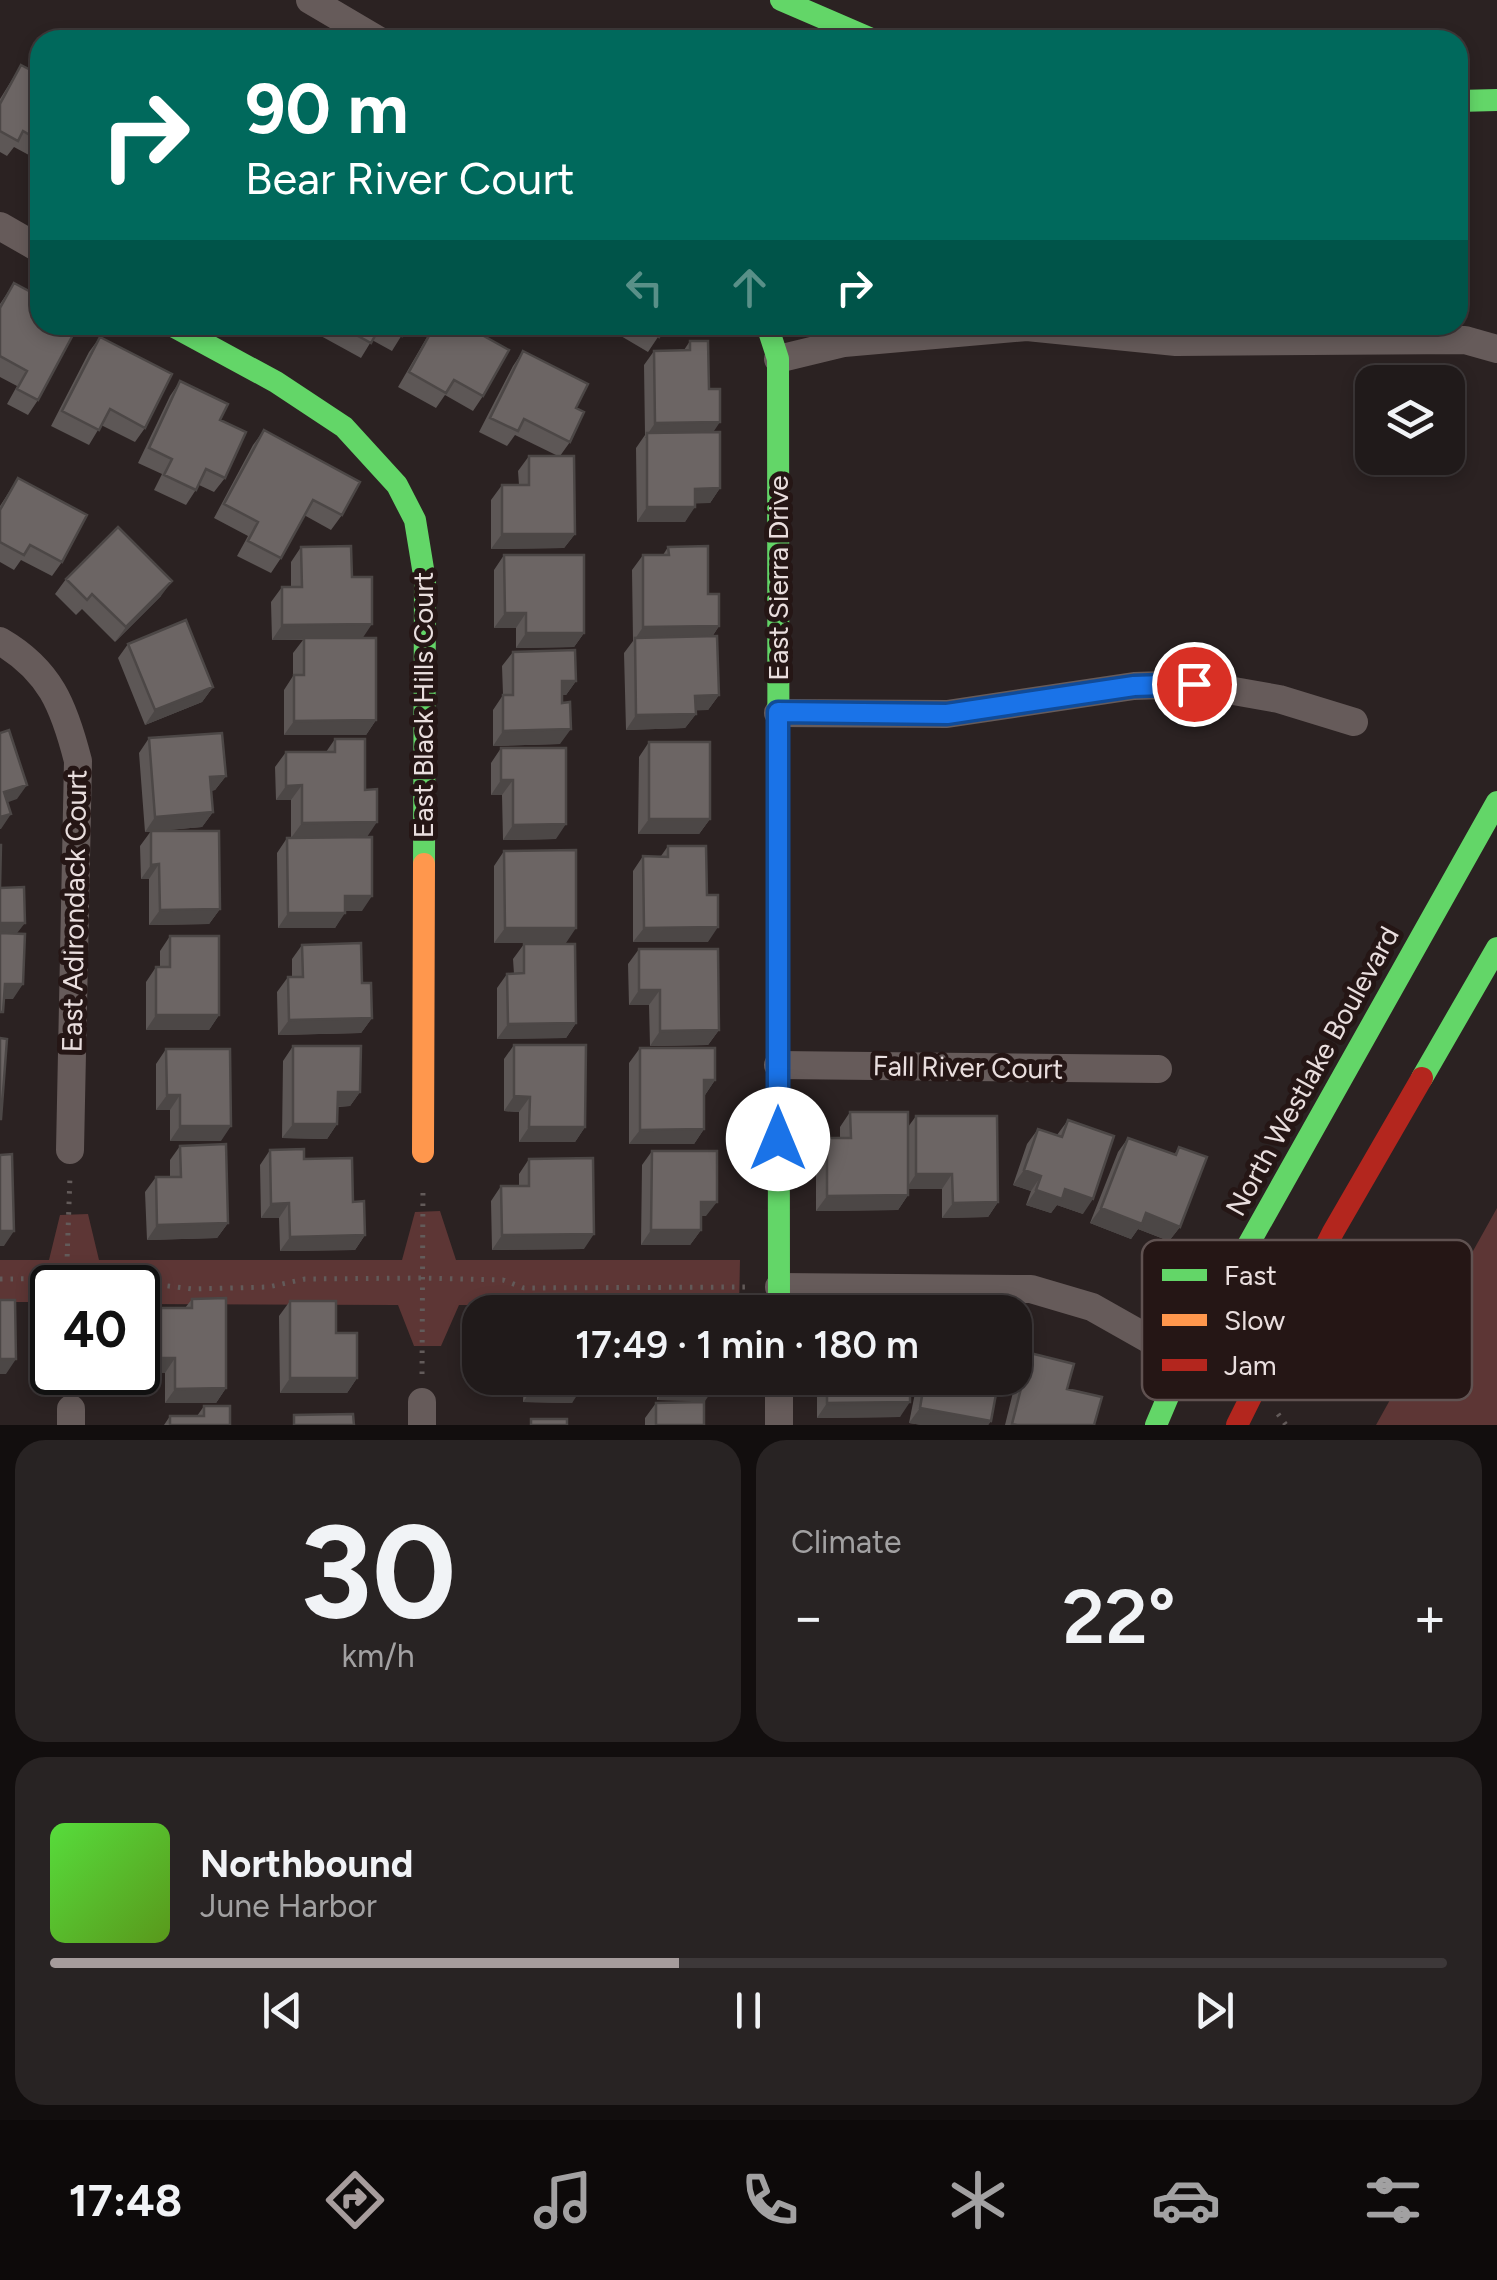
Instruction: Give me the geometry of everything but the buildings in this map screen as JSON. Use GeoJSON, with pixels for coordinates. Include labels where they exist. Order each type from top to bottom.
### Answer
{"type":"FeatureCollection","features":[{"type":"Feature","properties":{"kind":"street"},"geometry":{"type":"LineString","coordinates":[[310,0],[361,30]]}},
{"type":"Feature","properties":{"kind":"street"},"geometry":{"type":"LineString","coordinates":[[781,0],[851,30]]}},
{"type":"Feature","properties":{"kind":"street"},"geometry":{"type":"LineString","coordinates":[[1468,101],[1497,100]]}},
{"type":"Feature","properties":{"kind":"street"},"geometry":{"type":"LineString","coordinates":[[0,226],[30,243]]}},
{"type":"Feature","properties":{"kind":"street","name":"East Black Hills Court"},"geometry":{"type":"LineString","coordinates":[[188,335],[339,423],[386,468],[417,523],[425,581],[424,1152]]}},
{"type":"Feature","properties":{"kind":"street","name":"East Sierra Drive"},"geometry":{"type":"LineString","coordinates":[[770,335],[778,359],[779,1295]]}},
{"type":"Feature","properties":{"kind":"street"},"geometry":{"type":"LineString","coordinates":[[778,359],[844,344],[935,335]]}},
{"type":"Feature","properties":{"kind":"street"},"geometry":{"type":"LineString","coordinates":[[1110,335],[1176,342],[1466,340],[1497,348]]}},
{"type":"Feature","properties":{"kind":"street","name":"East Adirondack Court"},"geometry":{"type":"LineString","coordinates":[[0,641],[29,658],[50,686],[68,722],[78,760],[70,1150]]}},
{"type":"Feature","properties":{"kind":"street"},"geometry":{"type":"LineString","coordinates":[[778,712],[947,714],[1134,686],[1194,684],[1280,698],[1354,722]]}},
{"type":"Feature","properties":{"kind":"street","name":"North Westlake Boulevard"},"geometry":{"type":"LineString","coordinates":[[1251,1240],[1497,802]]}},
{"type":"Feature","properties":{"kind":"street"},"geometry":{"type":"LineString","coordinates":[[1329,1240],[1497,948]]}},
{"type":"Feature","properties":{"kind":"street","name":"Fall River Court"},"geometry":{"type":"LineString","coordinates":[[778,1066],[1158,1069]]}},
{"type":"Feature","properties":{"kind":"street"},"geometry":{"type":"LineString","coordinates":[[894,1295],[1031,1289],[1092,1307],[1142,1335]]}},
{"type":"Feature","properties":{"kind":"street"},"geometry":{"type":"LineString","coordinates":[[779,1395],[779,1425]]}},
{"type":"Feature","properties":{"kind":"street","name":"North Westlake Boulevard"},"geometry":{"type":"LineString","coordinates":[[1156,1425],[1167,1400]]}},
{"type":"Feature","properties":{"kind":"street"},"geometry":{"type":"LineString","coordinates":[[1237,1425],[1249,1400]]}},
{"type":"Feature","properties":{"kind":"path"},"geometry":{"type":"LineString","coordinates":[[67,1265],[70,1150]]}},
{"type":"Feature","properties":{"kind":"path"},"geometry":{"type":"LineString","coordinates":[[422,1413],[424,1152]]}},
{"type":"Feature","properties":{"kind":"path"},"geometry":{"type":"LineString","coordinates":[[160,1285],[192,1289],[268,1288],[305,1279],[423,1278],[504,1280],[524,1288],[673,1295]]}},
{"type":"Feature","properties":{"kind":"path"},"geometry":{"type":"LineString","coordinates":[[0,1279],[30,1281]]}},
{"type":"Feature","properties":{"kind":"shaded area"},"geometry":{"type":"Polygon","coordinates":[[[1497,1208],[1497,1425],[1376,1425],[1390,1400],[1472,1400],[1472,1253],[1497,1208]]]}},
{"type":"Feature","properties":{"kind":"shaded area"},"geometry":{"type":"Polygon","coordinates":[[[440,1211],[456,1260],[740,1260],[739,1295],[462,1295],[462,1305],[441,1346],[414,1346],[398,1305],[160,1304],[160,1265],[30,1265],[30,1302],[0,1302],[0,1260],[49,1260],[60,1215],[88,1214],[99,1260],[402,1260],[415,1212],[440,1211]]]}},
{"type":"Feature","properties":{"kind":"traffic: fast"},"geometry":{"type":"LineString","coordinates":[[781,0],[851,30]]}},
{"type":"Feature","properties":{"kind":"traffic: fast"},"geometry":{"type":"LineString","coordinates":[[1468,101],[1497,100]]}},
{"type":"Feature","properties":{"kind":"traffic: fast"},"geometry":{"type":"LineString","coordinates":[[189,335],[276,382],[344,427],[397,485],[415,520],[425,581],[424,864]]}},
{"type":"Feature","properties":{"kind":"traffic: fast"},"geometry":{"type":"LineString","coordinates":[[770,335],[778,359],[779,1295]]}},
{"type":"Feature","properties":{"kind":"traffic: fast"},"geometry":{"type":"LineString","coordinates":[[1251,1240],[1497,802]]}},
{"type":"Feature","properties":{"kind":"traffic: fast"},"geometry":{"type":"LineString","coordinates":[[1422,1078],[1497,948]]}},
{"type":"Feature","properties":{"kind":"traffic: fast"},"geometry":{"type":"LineString","coordinates":[[1156,1425],[1167,1400]]}},
{"type":"Feature","properties":{"kind":"traffic: slow"},"geometry":{"type":"LineString","coordinates":[[423,1152],[424,864]]}},
{"type":"Feature","properties":{"kind":"traffic: jam"},"geometry":{"type":"LineString","coordinates":[[1329,1240],[1422,1078]]}},
{"type":"Feature","properties":{"kind":"traffic: jam"},"geometry":{"type":"LineString","coordinates":[[1237,1425],[1249,1400]]}},
{"type":"Feature","properties":{"kind":"route"},"geometry":{"type":"LineString","coordinates":[[778,1139],[778,712],[947,714],[1134,686],[1194,684]]}}]}
